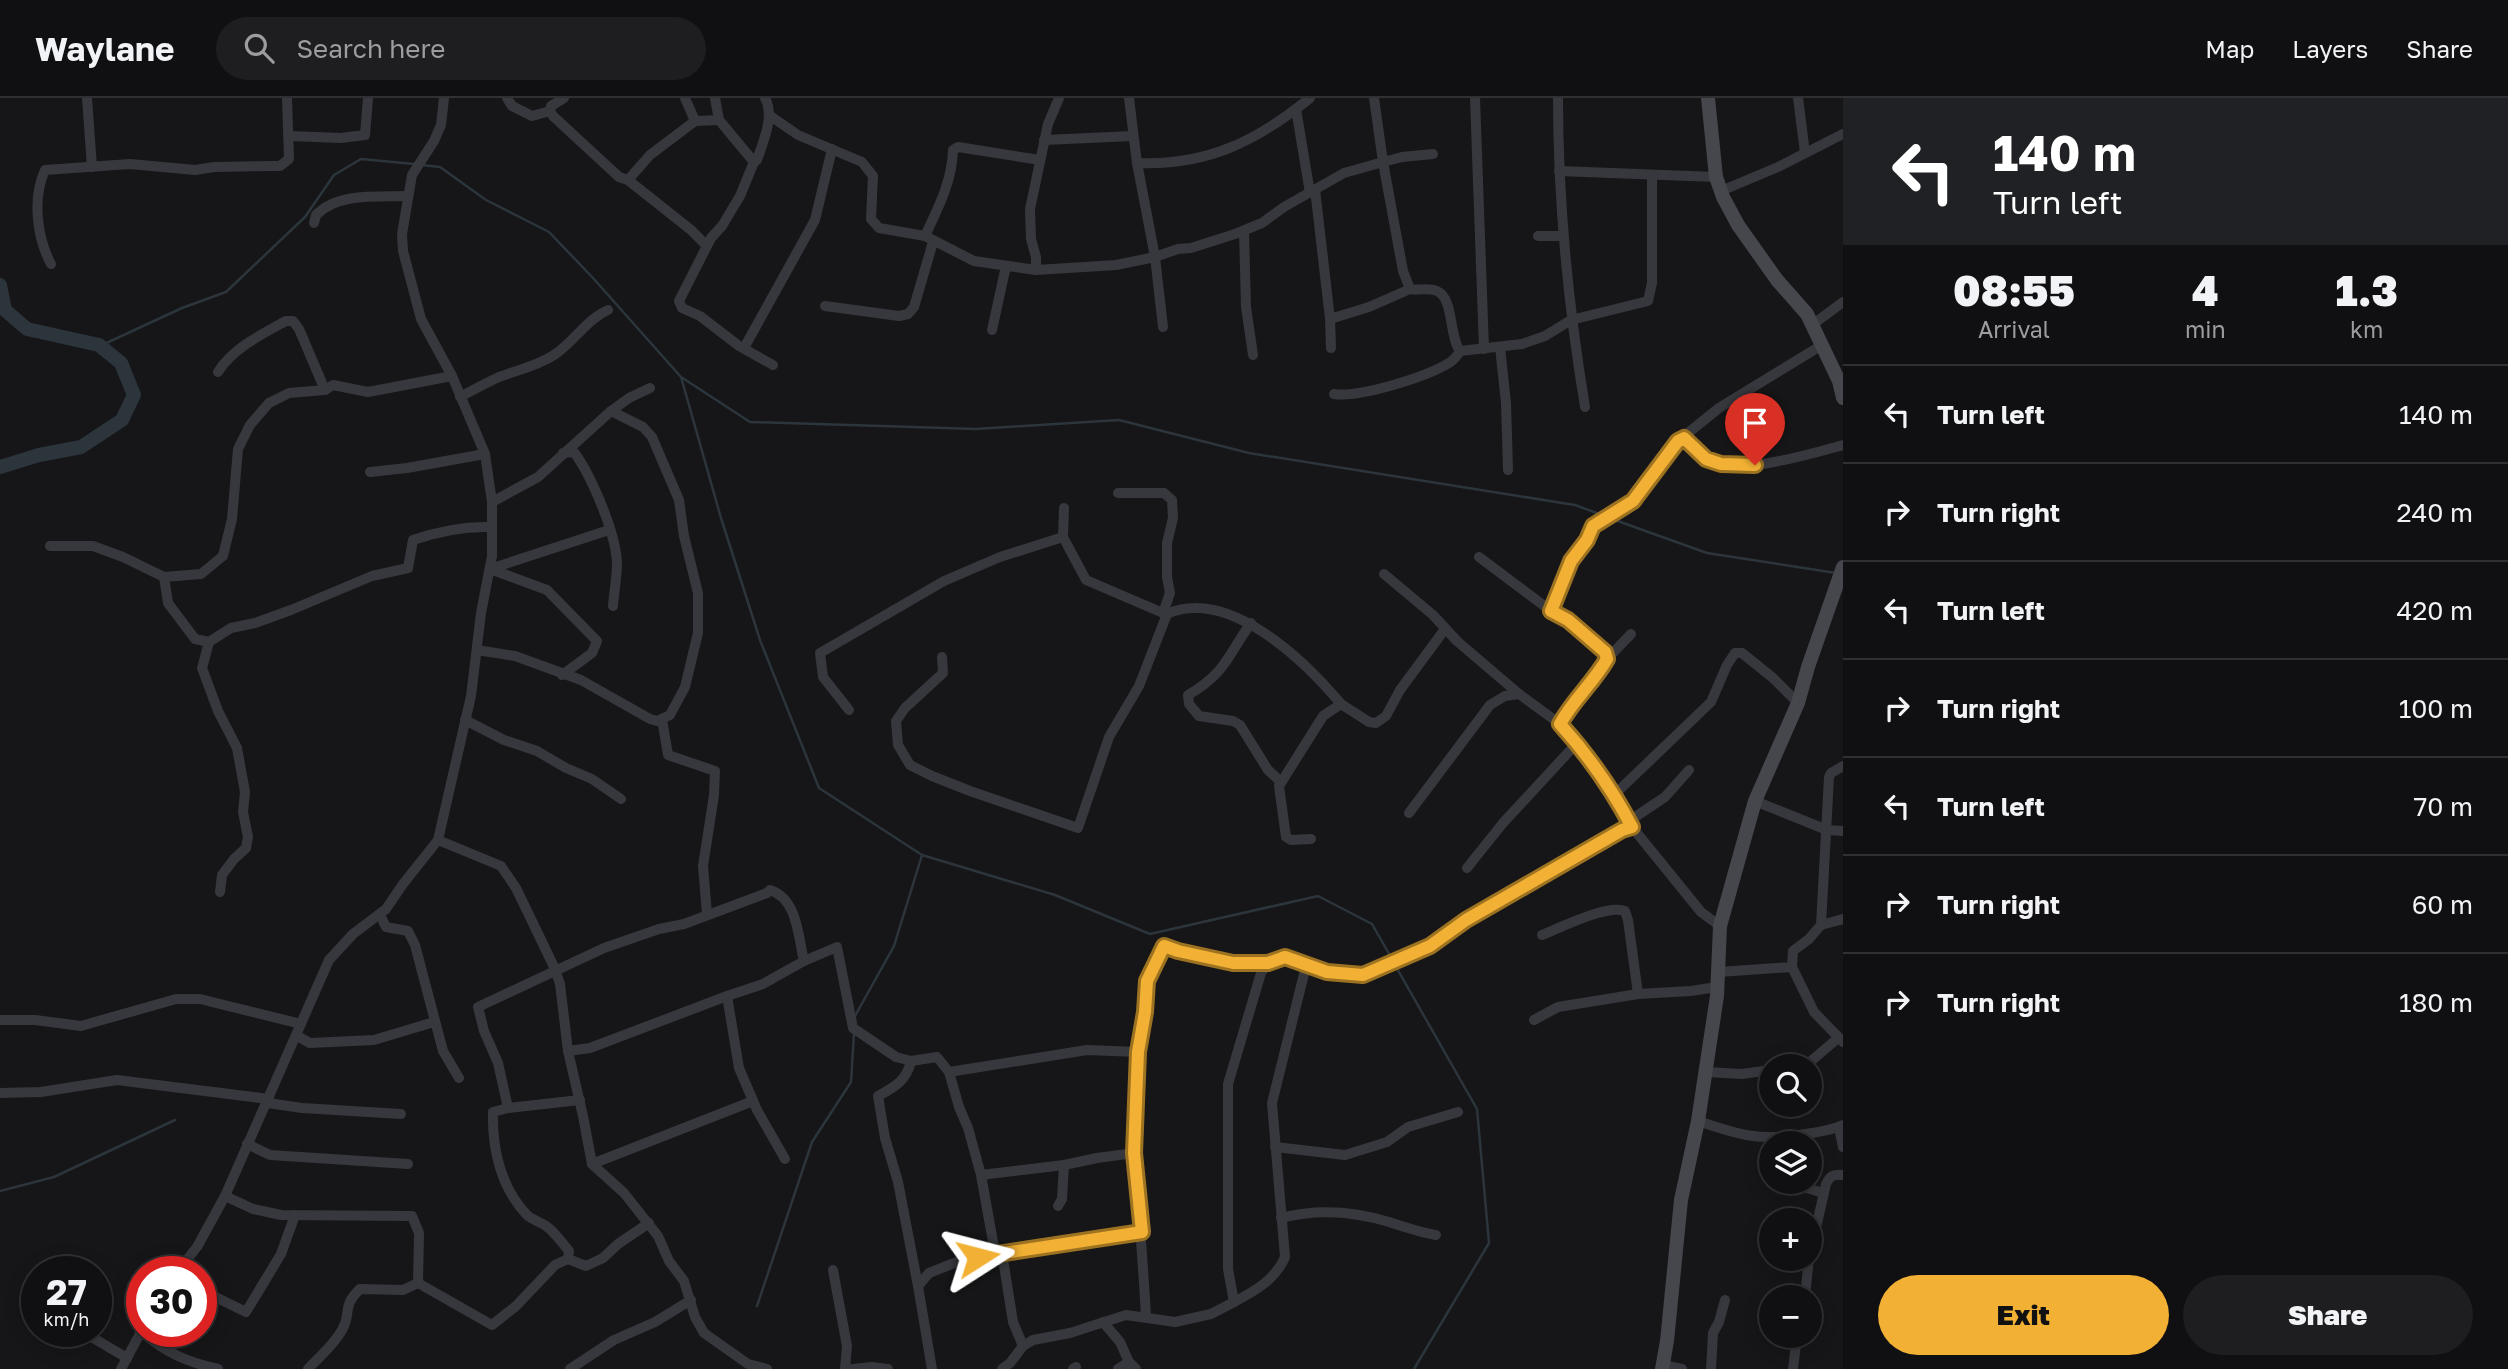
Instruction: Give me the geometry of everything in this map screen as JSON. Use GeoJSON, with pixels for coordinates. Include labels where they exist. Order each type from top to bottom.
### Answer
{"type":"FeatureCollection","features":[{"type":"Feature","properties":{"kind":"street"},"geometry":{"type":"LineString","coordinates":[[45,170],[92,167],[87,98]]}},
{"type":"Feature","properties":{"kind":"street"},"geometry":{"type":"LineString","coordinates":[[45,170],[130,164],[195,170],[214,167],[280,166],[289,159],[287,98]]}},
{"type":"Feature","properties":{"kind":"street"},"geometry":{"type":"LineString","coordinates":[[289,136],[330,138],[365,135],[368,98]]}},
{"type":"Feature","properties":{"kind":"street"},"geometry":{"type":"LineString","coordinates":[[190,1256],[225,1196],[329,960],[353,934],[380,915],[438,840],[465,720],[490,569],[492,502],[485,454],[452,376],[421,319],[402,234],[412,176],[441,125],[444,98]]}},
{"type":"Feature","properties":{"kind":"street"},"geometry":{"type":"LineString","coordinates":[[507,98],[512,106],[522,113],[532,116],[550,111]]}},
{"type":"Feature","properties":{"kind":"street"},"geometry":{"type":"LineString","coordinates":[[550,111],[551,106],[564,98]]}},
{"type":"Feature","properties":{"kind":"street"},"geometry":{"type":"LineString","coordinates":[[685,98],[695,121]]}},
{"type":"Feature","properties":{"kind":"street"},"geometry":{"type":"LineString","coordinates":[[715,98],[719,120],[754,162]]}},
{"type":"Feature","properties":{"kind":"street"},"geometry":{"type":"LineString","coordinates":[[765,98],[769,115],[757,160],[740,196],[707,246],[679,301],[682,308],[700,316],[773,365]]}},
{"type":"Feature","properties":{"kind":"street"},"geometry":{"type":"LineString","coordinates":[[1036,270],[1030,209],[1048,124],[1059,98]]}},
{"type":"Feature","properties":{"kind":"street"},"geometry":{"type":"LineString","coordinates":[[1129,98],[1137,163],[1156,257],[1163,327]]}},
{"type":"Feature","properties":{"kind":"street"},"geometry":{"type":"LineString","coordinates":[[1137,163],[1167,164],[1211,156],[1246,142],[1310,98]]}},
{"type":"Feature","properties":{"kind":"street"},"geometry":{"type":"LineString","coordinates":[[1374,98],[1403,271],[1410,289]]}},
{"type":"Feature","properties":{"kind":"street"},"geometry":{"type":"LineString","coordinates":[[1475,98],[1484,349]]}},
{"type":"Feature","properties":{"kind":"street"},"geometry":{"type":"LineString","coordinates":[[1558,98],[1563,236],[1571,320],[1585,407]]}},
{"type":"Feature","properties":{"kind":"street"},"geometry":{"type":"LineString","coordinates":[[1707,98],[1718,184],[1738,225],[1777,279],[1807,314],[1839,381],[1843,398]]}},
{"type":"Feature","properties":{"kind":"street"},"geometry":{"type":"LineString","coordinates":[[1798,98],[1805,153]]}},
{"type":"Feature","properties":{"kind":"street"},"geometry":{"type":"LineString","coordinates":[[1296,109],[1313,191],[1330,319],[1331,348]]}},
{"type":"Feature","properties":{"kind":"street"},"geometry":{"type":"LineString","coordinates":[[550,111],[620,177],[628,180],[707,246]]}},
{"type":"Feature","properties":{"kind":"street"},"geometry":{"type":"LineString","coordinates":[[769,115],[798,135],[862,162],[873,176],[871,219],[879,228],[929,239],[974,261],[1036,270],[1116,265],[1191,247],[1262,223],[1344,173],[1402,157],[1433,154]]}},
{"type":"Feature","properties":{"kind":"street"},"geometry":{"type":"LineString","coordinates":[[628,180],[650,155],[695,121],[719,120]]}},
{"type":"Feature","properties":{"kind":"street"},"geometry":{"type":"LineString","coordinates":[[1559,171],[1652,175],[1718,184],[1805,153],[1843,134]]}},
{"type":"Feature","properties":{"kind":"street"},"geometry":{"type":"LineString","coordinates":[[1044,140],[1133,136]]}},
{"type":"Feature","properties":{"kind":"street"},"geometry":{"type":"LineString","coordinates":[[825,306],[899,316],[908,314],[914,307],[929,239],[952,170],[953,150],[958,147],[1040,160]]}},
{"type":"Feature","properties":{"kind":"street"},"geometry":{"type":"LineString","coordinates":[[744,348],[815,220],[832,149]]}},
{"type":"Feature","properties":{"kind":"street"},"geometry":{"type":"LineString","coordinates":[[45,170],[40,180],[38,199],[44,252],[51,264]]}},
{"type":"Feature","properties":{"kind":"street"},"geometry":{"type":"LineString","coordinates":[[1334,394],[1360,394],[1447,364],[1460,351],[1522,344],[1545,336],[1571,320],[1648,301],[1652,284],[1652,175]]}},
{"type":"Feature","properties":{"kind":"street"},"geometry":{"type":"LineString","coordinates":[[314,223],[316,215],[332,203],[355,198],[408,196]]}},
{"type":"Feature","properties":{"kind":"street"},"geometry":{"type":"LineString","coordinates":[[1244,231],[1246,307],[1253,355]]}},
{"type":"Feature","properties":{"kind":"street"},"geometry":{"type":"LineString","coordinates":[[1538,236],[1563,236]]}},
{"type":"Feature","properties":{"kind":"street"},"geometry":{"type":"LineString","coordinates":[[992,330],[1006,266]]}},
{"type":"Feature","properties":{"kind":"street"},"geometry":{"type":"LineString","coordinates":[[1330,319],[1369,307],[1410,289],[1439,291],[1444,297],[1455,343],[1460,351]]}},
{"type":"Feature","properties":{"kind":"street"},"geometry":{"type":"LineString","coordinates":[[1812,325],[1843,302]]}},
{"type":"Feature","properties":{"kind":"street"},"geometry":{"type":"LineString","coordinates":[[460,397],[499,377],[538,364],[555,355],[597,315],[608,310]]}},
{"type":"Feature","properties":{"kind":"street"},"geometry":{"type":"LineString","coordinates":[[218,372],[225,360],[237,351],[286,321],[293,321],[325,390]]}},
{"type":"Feature","properties":{"kind":"street"},"geometry":{"type":"LineString","coordinates":[[1551,611],[1571,561],[1587,540],[1593,526],[1633,501],[1678,441],[1719,408],[1822,345]]}},
{"type":"Feature","properties":{"kind":"street"},"geometry":{"type":"LineString","coordinates":[[1500,347],[1506,403],[1507,470]]}},
{"type":"Feature","properties":{"kind":"street"},"geometry":{"type":"LineString","coordinates":[[50,546],[93,546],[164,577],[201,574],[223,556],[232,519],[238,449],[256,417],[269,403],[289,393],[325,390],[333,386],[368,392],[452,376]]}},
{"type":"Feature","properties":{"kind":"street"},"geometry":{"type":"LineString","coordinates":[[492,502],[538,477],[611,411],[650,388]]}},
{"type":"Feature","properties":{"kind":"street"},"geometry":{"type":"LineString","coordinates":[[477,650],[515,656],[581,680],[650,719],[662,719],[670,715],[685,687],[698,633],[698,593],[684,536],[679,500],[652,437],[643,426],[611,411]]}},
{"type":"Feature","properties":{"kind":"street"},"geometry":{"type":"LineString","coordinates":[[1684,438],[1706,459],[1739,466],[1797,458],[1843,445]]}},
{"type":"Feature","properties":{"kind":"street"},"geometry":{"type":"LineString","coordinates":[[562,453],[574,452],[585,466],[609,530],[617,562],[612,606]]}},
{"type":"Feature","properties":{"kind":"street"},"geometry":{"type":"LineString","coordinates":[[370,472],[485,454]]}},
{"type":"Feature","properties":{"kind":"street"},"geometry":{"type":"LineString","coordinates":[[942,657],[943,673],[905,708],[895,721],[898,745],[910,765],[970,791],[1078,828],[1109,737],[1139,687],[1171,593],[1167,577],[1167,543],[1172,500],[1164,493],[1118,493]]}},
{"type":"Feature","properties":{"kind":"street"},"geometry":{"type":"LineString","coordinates":[[1064,508],[1063,537],[1086,580],[1165,614],[1180,609],[1222,612],[1251,623],[1300,661],[1341,704],[1369,722],[1376,723],[1386,716],[1400,690],[1445,629]]}},
{"type":"Feature","properties":{"kind":"street"},"geometry":{"type":"LineString","coordinates":[[220,892],[222,875],[246,848],[248,837],[243,812],[246,792],[237,748],[218,711],[202,668],[209,642],[230,628],[279,614],[372,576],[408,568],[413,540],[445,531],[492,527]]}},
{"type":"Feature","properties":{"kind":"street"},"geometry":{"type":"LineString","coordinates":[[490,569],[609,530]]}},
{"type":"Feature","properties":{"kind":"street"},"geometry":{"type":"LineString","coordinates":[[849,710],[823,677],[820,653],[944,581],[1000,557],[1063,537]]}},
{"type":"Feature","properties":{"kind":"street"},"geometry":{"type":"LineString","coordinates":[[1479,557],[1601,646],[1607,659]]}},
{"type":"Feature","properties":{"kind":"street"},"geometry":{"type":"LineString","coordinates":[[1682,1369],[1662,1367],[1681,1200],[1706,1072],[1717,987],[1720,926],[1755,802],[1798,703],[1843,567]]}},
{"type":"Feature","properties":{"kind":"street"},"geometry":{"type":"LineString","coordinates":[[490,569],[547,590],[597,641],[592,653],[562,675]]}},
{"type":"Feature","properties":{"kind":"street"},"geometry":{"type":"LineString","coordinates":[[1384,574],[1519,694],[1560,724],[1615,794],[1630,824],[1701,912],[1720,926]]}},
{"type":"Feature","properties":{"kind":"street"},"geometry":{"type":"LineString","coordinates":[[164,577],[168,603],[195,639],[209,642]]}},
{"type":"Feature","properties":{"kind":"street"},"geometry":{"type":"LineString","coordinates":[[1251,623],[1226,664],[1209,682],[1188,695],[1189,704],[1199,716],[1233,721],[1240,725],[1268,770],[1280,781]]}},
{"type":"Feature","properties":{"kind":"street"},"geometry":{"type":"LineString","coordinates":[[1560,724],[1607,659],[1631,634]]}},
{"type":"Feature","properties":{"kind":"street"},"geometry":{"type":"LineString","coordinates":[[1615,794],[1711,702],[1735,653],[1742,653],[1754,662],[1798,703]]}},
{"type":"Feature","properties":{"kind":"street"},"geometry":{"type":"LineString","coordinates":[[1409,813],[1490,705],[1505,696],[1519,694]]}},
{"type":"Feature","properties":{"kind":"street"},"geometry":{"type":"LineString","coordinates":[[1311,839],[1291,840],[1286,837],[1280,781],[1296,762],[1324,716],[1341,704]]}},
{"type":"Feature","properties":{"kind":"street"},"geometry":{"type":"LineString","coordinates":[[662,719],[668,755],[715,771],[703,866],[707,914]]}},
{"type":"Feature","properties":{"kind":"street"},"geometry":{"type":"LineString","coordinates":[[465,720],[504,740],[537,751],[592,779],[621,799]]}},
{"type":"Feature","properties":{"kind":"street"},"geometry":{"type":"LineString","coordinates":[[1467,868],[1503,823],[1577,743]]}},
{"type":"Feature","properties":{"kind":"street"},"geometry":{"type":"LineString","coordinates":[[1820,1054],[1840,1040],[1814,1012],[1792,967],[1793,951],[1810,939],[1821,925],[1829,777],[1843,766]]}},
{"type":"Feature","properties":{"kind":"street"},"geometry":{"type":"LineString","coordinates":[[1146,1317],[1142,1232],[1134,1153],[1138,1052],[1147,981],[1164,946],[1233,963],[1268,963],[1285,957],[1327,972],[1363,975],[1430,946],[1466,920],[1622,830],[1665,797],[1689,770]]}},
{"type":"Feature","properties":{"kind":"street"},"geometry":{"type":"LineString","coordinates":[[1755,802],[1827,830],[1843,831]]}},
{"type":"Feature","properties":{"kind":"street"},"geometry":{"type":"LineString","coordinates":[[438,840],[500,866],[516,888],[559,984],[568,1051],[592,1164],[614,1183],[658,1236],[669,1261],[684,1281],[695,1317],[704,1334],[746,1366],[767,1369]]}},
{"type":"Feature","properties":{"kind":"street"},"geometry":{"type":"LineString","coordinates":[[508,1108],[498,1063],[484,1031],[478,1007],[494,998],[530,984],[604,948],[659,929],[684,924],[774,890],[791,905],[804,961]]}},
{"type":"Feature","properties":{"kind":"street"},"geometry":{"type":"LineString","coordinates":[[1542,935],[1603,912],[1619,909],[1625,911],[1638,993]]}},
{"type":"Feature","properties":{"kind":"street"},"geometry":{"type":"LineString","coordinates":[[380,915],[386,927],[408,931],[423,972],[433,1022],[443,1051],[459,1078]]}},
{"type":"Feature","properties":{"kind":"street"},"geometry":{"type":"LineString","coordinates":[[1821,925],[1843,919]]}},
{"type":"Feature","properties":{"kind":"street"},"geometry":{"type":"LineString","coordinates":[[568,1051],[590,1048],[762,985],[804,961],[837,947],[853,1028],[896,1057],[911,1060],[937,1057],[949,1072],[981,1175],[1013,1322],[1023,1346]]}},
{"type":"Feature","properties":{"kind":"street"},"geometry":{"type":"LineString","coordinates":[[1234,1303],[1228,1269],[1228,1084],[1261,973],[1268,963]]}},
{"type":"Feature","properties":{"kind":"street"},"geometry":{"type":"LineString","coordinates":[[1002,1369],[1032,1340],[1070,1333],[1126,1315],[1175,1322],[1210,1314],[1254,1291],[1280,1270],[1285,1257],[1272,1103],[1306,966]]}},
{"type":"Feature","properties":{"kind":"street"},"geometry":{"type":"LineString","coordinates":[[1718,972],[1792,967]]}},
{"type":"Feature","properties":{"kind":"street"},"geometry":{"type":"LineString","coordinates":[[1534,1020],[1558,1007],[1638,993],[1717,987]]}},
{"type":"Feature","properties":{"kind":"street"},"geometry":{"type":"LineString","coordinates":[[727,996],[739,1068],[753,1101],[785,1159]]}},
{"type":"Feature","properties":{"kind":"street"},"geometry":{"type":"LineString","coordinates":[[0,1020],[35,1020],[80,1026],[176,999],[200,999],[301,1024]]}},
{"type":"Feature","properties":{"kind":"street"},"geometry":{"type":"LineString","coordinates":[[297,1035],[310,1044],[374,1040],[433,1022]]}},
{"type":"Feature","properties":{"kind":"street"},"geometry":{"type":"LineString","coordinates":[[949,1072],[1087,1050],[1138,1052]]}},
{"type":"Feature","properties":{"kind":"street"},"geometry":{"type":"LineString","coordinates":[[911,1060],[900,1084],[878,1096],[885,1138],[900,1193],[932,1369]]}},
{"type":"Feature","properties":{"kind":"street"},"geometry":{"type":"LineString","coordinates":[[1706,1072],[1742,1074],[1759,1072]]}},
{"type":"Feature","properties":{"kind":"street"},"geometry":{"type":"LineString","coordinates":[[0,1093],[41,1092],[117,1080],[302,1108],[401,1114]]}},
{"type":"Feature","properties":{"kind":"street"},"geometry":{"type":"LineString","coordinates":[[568,1259],[569,1251],[547,1226],[528,1217],[498,1167],[492,1133],[493,1112],[580,1100]]}},
{"type":"Feature","properties":{"kind":"street"},"geometry":{"type":"LineString","coordinates":[[592,1164],[753,1101]]}},
{"type":"Feature","properties":{"kind":"street"},"geometry":{"type":"LineString","coordinates":[[1275,1147],[1345,1155],[1387,1142],[1408,1127],[1458,1112]]}},
{"type":"Feature","properties":{"kind":"street"},"geometry":{"type":"LineString","coordinates":[[1698,1121],[1759,1139]]}},
{"type":"Feature","properties":{"kind":"street"},"geometry":{"type":"LineString","coordinates":[[1817,1131],[1841,1126],[1843,1147]]}},
{"type":"Feature","properties":{"kind":"street"},"geometry":{"type":"LineString","coordinates":[[247,1144],[270,1155],[408,1164]]}},
{"type":"Feature","properties":{"kind":"street"},"geometry":{"type":"LineString","coordinates":[[981,1175],[1134,1153]]}},
{"type":"Feature","properties":{"kind":"street"},"geometry":{"type":"LineString","coordinates":[[1058,1206],[1062,1199],[1064,1165]]}},
{"type":"Feature","properties":{"kind":"street"},"geometry":{"type":"LineString","coordinates":[[1821,1208],[1830,1177],[1835,1174],[1843,1175]]}},
{"type":"Feature","properties":{"kind":"street"},"geometry":{"type":"LineString","coordinates":[[225,1196],[253,1209],[295,1215],[412,1216],[419,1233],[418,1283]]}},
{"type":"Feature","properties":{"kind":"street"},"geometry":{"type":"LineString","coordinates":[[1281,1218],[1305,1212],[1331,1212],[1385,1221],[1436,1235]]}},
{"type":"Feature","properties":{"kind":"street"},"geometry":{"type":"LineString","coordinates":[[217,1298],[246,1312],[281,1254],[295,1215]]}},
{"type":"Feature","properties":{"kind":"street"},"geometry":{"type":"LineString","coordinates":[[418,1283],[492,1325],[516,1306],[555,1265],[568,1259],[586,1266],[603,1258],[649,1223]]}},
{"type":"Feature","properties":{"kind":"street"},"geometry":{"type":"LineString","coordinates":[[918,1286],[929,1273],[962,1260],[1142,1232]]}},
{"type":"Feature","properties":{"kind":"street"},"geometry":{"type":"LineString","coordinates":[[833,1270],[848,1346],[845,1369]]}},
{"type":"Feature","properties":{"kind":"street"},"geometry":{"type":"LineString","coordinates":[[307,1369],[330,1348],[344,1327],[349,1300],[360,1289],[403,1290],[418,1283]]}},
{"type":"Feature","properties":{"kind":"street"},"geometry":{"type":"LineString","coordinates":[[570,1369],[614,1340],[655,1322],[691,1300]]}},
{"type":"Feature","properties":{"kind":"street"},"geometry":{"type":"LineString","coordinates":[[1711,1369],[1713,1334],[1725,1300]]}},
{"type":"Feature","properties":{"kind":"street"},"geometry":{"type":"LineString","coordinates":[[1103,1322],[1120,1342],[1133,1366],[1118,1369]]}},
{"type":"Feature","properties":{"kind":"street"},"geometry":{"type":"LineString","coordinates":[[108,1347],[127,1358]]}},
{"type":"Feature","properties":{"kind":"street"},"geometry":{"type":"LineString","coordinates":[[121,1369],[133,1347]]}},
{"type":"Feature","properties":{"kind":"street"},"geometry":{"type":"LineString","coordinates":[[159,1347],[178,1357],[218,1369]]}},
{"type":"Feature","properties":{"kind":"street"},"geometry":{"type":"LineString","coordinates":[[1793,1369],[1795,1348]]}},
{"type":"Feature","properties":{"kind":"street"},"geometry":{"type":"LineString","coordinates":[[853,1369],[888,1369]]}},
{"type":"Feature","properties":{"kind":"waterway"},"geometry":{"type":"LineString","coordinates":[[100,346],[182,308],[226,292],[305,217],[334,175],[361,159],[414,164]]}},
{"type":"Feature","properties":{"kind":"waterway"},"geometry":{"type":"LineString","coordinates":[[421,165],[440,167],[486,200],[549,232],[681,377],[750,422],[976,429],[1119,420],[1249,453],[1575,505],[1602,515]]}},
{"type":"Feature","properties":{"kind":"waterway"},"geometry":{"type":"LineString","coordinates":[[0,285],[5,310],[27,329],[99,345],[121,363],[134,395],[122,420],[81,447],[39,455],[0,467]]}},
{"type":"Feature","properties":{"kind":"waterway"},"geometry":{"type":"LineString","coordinates":[[681,377],[721,518],[760,640],[819,788],[922,855],[1055,895],[1150,934],[1318,896],[1372,924],[1392,959]]}},
{"type":"Feature","properties":{"kind":"waterway"},"geometry":{"type":"LineString","coordinates":[[1612,519],[1707,553],[1836,573]]}},
{"type":"Feature","properties":{"kind":"waterway"},"geometry":{"type":"LineString","coordinates":[[855,1016],[894,946],[922,855]]}},
{"type":"Feature","properties":{"kind":"waterway"},"geometry":{"type":"LineString","coordinates":[[1395,965],[1477,1109],[1489,1243],[1414,1369]]}},
{"type":"Feature","properties":{"kind":"waterway"},"geometry":{"type":"LineString","coordinates":[[757,1306],[812,1142],[851,1082],[854,1033]]}},
{"type":"Feature","properties":{"kind":"waterway"},"geometry":{"type":"LineString","coordinates":[[0,1191],[54,1177],[175,1120]]}},
{"type":"Feature","properties":{"kind":"route"},"geometry":{"type":"LineString","coordinates":[[978,1257],[1142,1232],[1134,1153],[1138,1052],[1147,981],[1164,946],[1233,963],[1268,963],[1285,957],[1327,972],[1363,975],[1430,946],[1498,901],[1622,830],[1632,827],[1615,794],[1560,724],[1569,708],[1602,667],[1607,659],[1605,652],[1568,620],[1551,611],[1571,561],[1587,540],[1593,526],[1633,501],[1678,441],[1684,438],[1706,459],[1721,464],[1755,465]]}}]}
